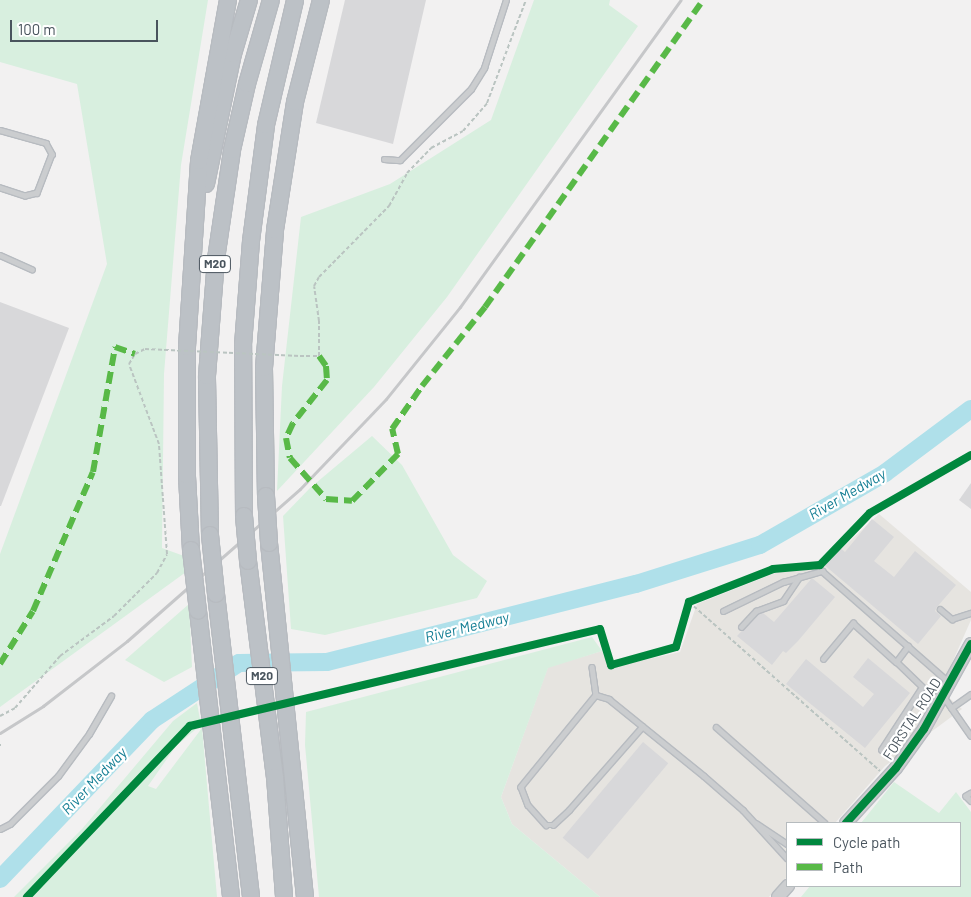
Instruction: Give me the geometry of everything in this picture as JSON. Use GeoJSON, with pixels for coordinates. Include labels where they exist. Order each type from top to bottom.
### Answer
{"type":"FeatureCollection","features":[{"type":"Feature","properties":{"kind":"highway","name":"M20"},"geometry":{"type":"LineString","coordinates":[[228,0],[199,161],[190,305],[186,426],[191,550],[220,788],[231,897]]}},
{"type":"Feature","properties":{"kind":"highway","name":"M20"},"geometry":{"type":"LineString","coordinates":[[190,305],[200,217],[217,125],[249,0]]}},
{"type":"Feature","properties":{"kind":"highway","name":"M20"},"geometry":{"type":"LineString","coordinates":[[251,897],[240,784],[220,632],[210,535],[207,376],[216,259],[236,131],[271,0]]}},
{"type":"Feature","properties":{"kind":"highway","name":"M20"},"geometry":{"type":"LineString","coordinates":[[284,897],[275,777],[244,516],[243,345],[251,241],[266,125],[295,0]]}},
{"type":"Feature","properties":{"kind":"highway","name":"M20"},"geometry":{"type":"LineString","coordinates":[[305,897],[295,774],[269,543],[266,496],[264,368],[275,230],[295,102],[321,0]]}},
{"type":"Feature","properties":{"kind":"street","name":"FORSTAL ROAD"},"geometry":{"type":"LineString","coordinates":[[847,822],[887,778],[924,729],[971,644]]}},
{"type":"Feature","properties":{"kind":"street"},"geometry":{"type":"LineString","coordinates":[[778,897],[787,887]]}},
{"type":"Feature","properties":{"kind":"lane"},"geometry":{"type":"LineString","coordinates":[[384,159],[400,160],[454,109],[471,89],[484,68],[506,0]]}},
{"type":"Feature","properties":{"kind":"lane"},"geometry":{"type":"LineString","coordinates":[[0,130],[46,143],[52,154],[36,193],[25,196],[0,188]]}},
{"type":"Feature","properties":{"kind":"lane"},"geometry":{"type":"LineString","coordinates":[[0,255],[32,269]]}},
{"type":"Feature","properties":{"kind":"lane"},"geometry":{"type":"LineString","coordinates":[[723,611],[822,570],[950,683]]}},
{"type":"Feature","properties":{"kind":"lane"},"geometry":{"type":"LineString","coordinates":[[742,627],[756,611],[783,601],[799,578]]}},
{"type":"Feature","properties":{"kind":"lane"},"geometry":{"type":"LineString","coordinates":[[940,609],[952,619],[971,613]]}},
{"type":"Feature","properties":{"kind":"lane"},"geometry":{"type":"LineString","coordinates":[[823,659],[854,623],[922,687],[881,750]]}},
{"type":"Feature","properties":{"kind":"lane"},"geometry":{"type":"LineString","coordinates":[[896,662],[908,646]]}},
{"type":"Feature","properties":{"kind":"lane"},"geometry":{"type":"LineString","coordinates":[[592,668],[596,695],[521,787],[528,805],[546,825],[554,825],[642,726]]}},
{"type":"Feature","properties":{"kind":"lane"},"geometry":{"type":"LineString","coordinates":[[951,708],[971,694]]}},
{"type":"Feature","properties":{"kind":"lane"},"geometry":{"type":"LineString","coordinates":[[596,695],[609,699],[704,776],[754,822],[786,857]]}},
{"type":"Feature","properties":{"kind":"lane"},"geometry":{"type":"LineString","coordinates":[[0,829],[10,824],[58,776],[89,734],[111,696]]}},
{"type":"Feature","properties":{"kind":"lane"},"geometry":{"type":"LineString","coordinates":[[943,696],[971,736]]}},
{"type":"Feature","properties":{"kind":"lane"},"geometry":{"type":"LineString","coordinates":[[716,727],[824,822]]}},
{"type":"Feature","properties":{"kind":"lane"},"geometry":{"type":"LineString","coordinates":[[971,794],[966,796],[971,800]]}},
{"type":"Feature","properties":{"kind":"lane"},"geometry":{"type":"LineString","coordinates":[[754,822],[786,843]]}},
{"type":"Feature","properties":{"kind":"path"},"geometry":{"type":"LineString","coordinates":[[0,716],[15,708],[60,656],[114,616],[157,573],[167,554],[160,444],[129,364],[135,354],[145,349],[318,356],[319,321],[314,286],[319,277],[389,206],[406,173],[431,148],[462,131],[487,103],[526,0]]}},
{"type":"Feature","properties":{"kind":"path"},"geometry":{"type":"LineString","coordinates":[[689,602],[697,599]]}},
{"type":"Feature","properties":{"kind":"path"},"geometry":{"type":"LineString","coordinates":[[686,611],[689,602]]}},
{"type":"Feature","properties":{"kind":"path"},"geometry":{"type":"LineString","coordinates":[[689,602],[887,778]]}},
{"type":"Feature","properties":{"kind":"shaded area"},"geometry":{"type":"Polygon","coordinates":[[[879,514],[971,592],[971,620],[940,690],[962,709],[885,766],[836,822],[786,822],[786,878],[769,897],[600,897],[512,824],[501,797],[548,667],[602,651],[609,668],[680,652],[697,604],[778,572],[821,568],[879,514]]]}},
{"type":"Feature","properties":{"kind":"green space"},"geometry":{"type":"Polygon","coordinates":[[[0,0],[208,0],[181,165],[164,374],[162,548],[184,556],[186,572],[0,707],[0,554],[107,264],[77,84],[0,62],[0,0]]]}},
{"type":"Feature","properties":{"kind":"green space"},"geometry":{"type":"Polygon","coordinates":[[[534,0],[610,0],[609,5],[638,26],[447,297],[374,387],[277,491],[282,386],[301,217],[390,184],[491,120],[534,0]]]}},
{"type":"Feature","properties":{"kind":"green space"},"geometry":{"type":"Polygon","coordinates":[[[372,436],[402,465],[453,555],[487,581],[477,598],[325,635],[291,629],[283,516],[310,488],[372,436]]]}},
{"type":"Feature","properties":{"kind":"green space"},"geometry":{"type":"Polygon","coordinates":[[[189,604],[192,667],[164,682],[125,660],[189,604]]]}},
{"type":"Feature","properties":{"kind":"green space"},"geometry":{"type":"Polygon","coordinates":[[[592,637],[602,651],[548,668],[501,797],[512,824],[600,897],[319,897],[305,745],[306,712],[592,637]]]}},
{"type":"Feature","properties":{"kind":"green space"},"geometry":{"type":"Polygon","coordinates":[[[197,703],[201,725],[176,746],[148,786],[156,789],[202,728],[217,897],[14,897],[82,829],[173,721],[197,703]]]}},
{"type":"Feature","properties":{"kind":"green space"},"geometry":{"type":"Polygon","coordinates":[[[894,782],[939,813],[956,792],[971,812],[971,897],[801,897],[809,887],[961,887],[961,822],[862,822],[894,782]]]}},
{"type":"Feature","properties":{"kind":"building"},"geometry":{"type":"Polygon","coordinates":[[[345,0],[426,0],[393,144],[316,123],[345,0]]]}},
{"type":"Feature","properties":{"kind":"building"},"geometry":{"type":"Polygon","coordinates":[[[0,302],[69,328],[1,506],[0,506],[0,302]]]}},
{"type":"Feature","properties":{"kind":"building"},"geometry":{"type":"Polygon","coordinates":[[[971,483],[971,509],[959,500],[971,483]]]}},
{"type":"Feature","properties":{"kind":"building"},"geometry":{"type":"Polygon","coordinates":[[[872,519],[894,537],[874,561],[894,577],[915,551],[956,585],[935,611],[941,616],[918,644],[823,564],[838,546],[845,552],[872,519]]]}},
{"type":"Feature","properties":{"kind":"building"},"geometry":{"type":"Polygon","coordinates":[[[812,578],[835,597],[798,641],[786,653],[783,651],[772,665],[737,636],[758,614],[763,613],[774,622],[812,578]]]}},
{"type":"Feature","properties":{"kind":"building"},"geometry":{"type":"Polygon","coordinates":[[[868,658],[910,693],[865,748],[786,684],[806,659],[863,707],[874,694],[853,677],[868,658]]]}},
{"type":"Feature","properties":{"kind":"building"},"geometry":{"type":"Polygon","coordinates":[[[643,742],[668,763],[588,859],[563,838],[643,742]]]}},
{"type":"Feature","properties":{"kind":"waterway","name":"River Medway"},"geometry":{"type":"LineString","coordinates":[[0,879],[152,720],[239,663],[327,662],[636,584],[760,545],[885,473],[971,409]]}},
{"type":"Feature","properties":{"kind":"railway"},"geometry":{"type":"LineString","coordinates":[[0,733],[43,706],[127,641],[300,489],[386,399],[460,307],[681,0]]}},
{"type":"Feature","properties":{"kind":"marked path"},"geometry":{"type":"LineString","coordinates":[[319,356],[326,366],[327,380],[293,423],[286,438],[290,458],[326,499],[352,501],[398,454],[392,429],[422,386],[485,307],[703,0]]}},
{"type":"Feature","properties":{"kind":"marked path"},"geometry":{"type":"LineString","coordinates":[[0,664],[33,611],[93,472],[115,347],[135,354]]}},
{"type":"Feature","properties":{"kind":"cycle path"},"geometry":{"type":"LineString","coordinates":[[27,897],[190,726],[600,629],[611,665],[676,647],[689,602],[773,569],[820,565],[870,513],[971,455]]}},
{"type":"Feature","properties":{"kind":"cycle path"},"geometry":{"type":"LineString","coordinates":[[847,822],[896,768],[924,729],[971,644]]}}]}
